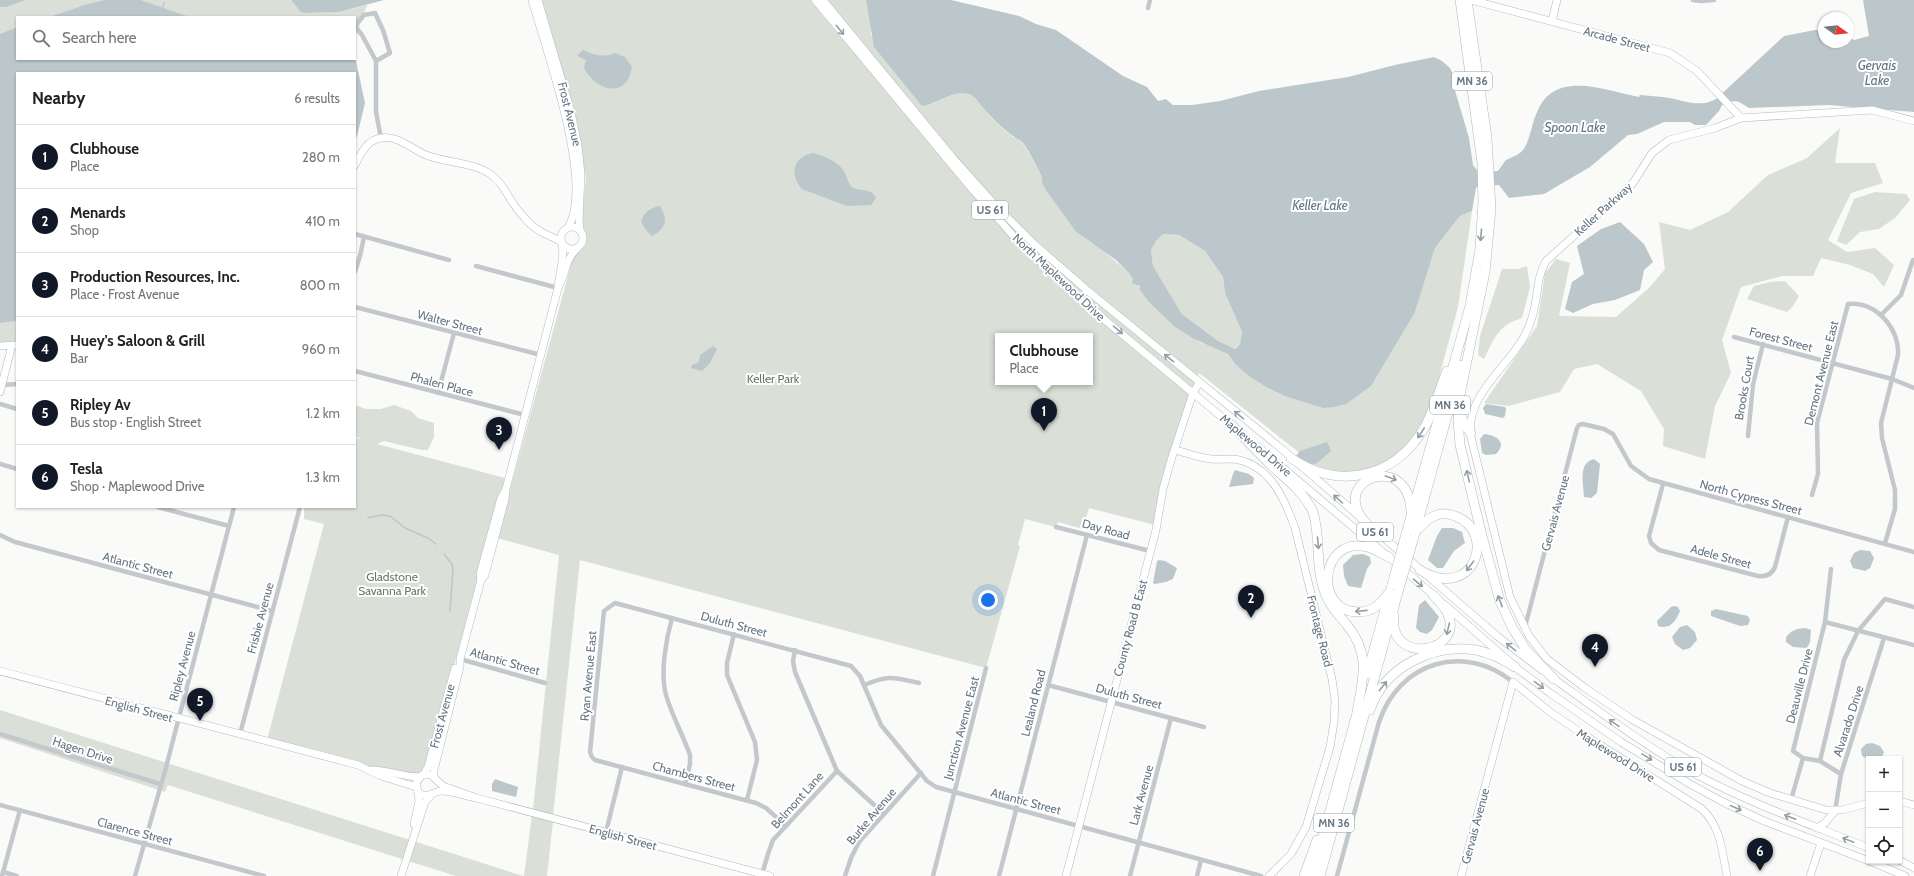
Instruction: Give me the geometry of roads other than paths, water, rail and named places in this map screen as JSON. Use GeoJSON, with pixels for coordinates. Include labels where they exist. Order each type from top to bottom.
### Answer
{"type":"FeatureCollection","features":[{"type":"Feature","properties":{"kind":"highway","name":"MN 36"},"geometry":{"type":"LineString","coordinates":[[1460,0],[1486,162]]}},
{"type":"Feature","properties":{"kind":"highway","name":"MN 36"},"geometry":{"type":"LineString","coordinates":[[1312,876],[1357,712],[1411,535],[1484,279],[1490,233],[1486,162],[1467,0]]}},
{"type":"Feature","properties":{"kind":"highway","name":"MN 36"},"geometry":{"type":"LineString","coordinates":[[1411,535],[1411,520],[1470,306],[1487,196]]}},
{"type":"Feature","properties":{"kind":"highway"},"geometry":{"type":"LineString","coordinates":[[1484,279],[1459,409],[1459,432],[1463,456],[1497,594],[1509,620],[1526,650],[1554,679]]}},
{"type":"Feature","properties":{"kind":"highway"},"geometry":{"type":"LineString","coordinates":[[1291,458],[1317,472],[1346,477],[1361,475],[1379,469],[1404,453],[1416,440],[1428,421],[1470,306]]}},
{"type":"Feature","properties":{"kind":"highway"},"geometry":{"type":"LineString","coordinates":[[1459,409],[1464,423],[1471,434]]}},
{"type":"Feature","properties":{"kind":"highway"},"geometry":{"type":"LineString","coordinates":[[1232,425],[1301,493],[1310,504],[1314,512],[1323,590],[1330,603],[1357,638],[1362,652],[1364,669],[1357,712]]}},
{"type":"Feature","properties":{"kind":"highway"},"geometry":{"type":"LineString","coordinates":[[1369,527],[1357,510],[1356,495],[1364,483],[1378,476],[1394,478],[1405,488],[1410,501],[1411,520]]}},
{"type":"Feature","properties":{"kind":"highway"},"geometry":{"type":"LineString","coordinates":[[1411,535],[1433,516],[1444,513],[1450,514],[1466,522],[1474,532],[1477,542],[1474,561],[1467,571],[1458,577],[1441,579],[1420,570]]}},
{"type":"Feature","properties":{"kind":"highway"},"geometry":{"type":"LineString","coordinates":[[1389,557],[1367,547],[1348,547],[1333,558],[1328,569],[1327,581],[1333,599],[1341,606],[1352,612],[1363,612],[1374,608],[1394,589]]}},
{"type":"Feature","properties":{"kind":"highway","name":"MN 36"},"geometry":{"type":"LineString","coordinates":[[1320,876],[1352,760],[1394,589]]}},
{"type":"Feature","properties":{"kind":"highway"},"geometry":{"type":"LineString","coordinates":[[1394,589],[1395,629],[1404,643],[1420,650],[1436,646],[1444,639],[1449,630],[1449,621],[1446,610],[1433,595]]}},
{"type":"Feature","properties":{"kind":"highway"},"geometry":{"type":"LineString","coordinates":[[1352,760],[1374,700],[1385,683],[1409,663],[1434,652],[1465,649],[1495,656],[1515,667]]}},
{"type":"Feature","properties":{"kind":"highway"},"geometry":{"type":"LineString","coordinates":[[1326,876],[1349,770]]}},
{"type":"Feature","properties":{"kind":"highway"},"geometry":{"type":"LineString","coordinates":[[1304,876],[1332,802]]}},
{"type":"Feature","properties":{"kind":"street","name":"Frost Avenue"},"geometry":{"type":"LineString","coordinates":[[532,0],[561,99],[572,147],[575,187],[573,213],[566,229]]}},
{"type":"Feature","properties":{"kind":"street","name":"Frost Avenue"},"geometry":{"type":"LineString","coordinates":[[538,0],[569,105],[578,146],[582,187],[578,220],[580,231]]}},
{"type":"Feature","properties":{"kind":"street","name":"North Maplewood Drive"},"geometry":{"type":"LineString","coordinates":[[815,0],[972,190],[1016,239],[1076,296],[1193,393]]}},
{"type":"Feature","properties":{"kind":"street","name":"North Maplewood Drive"},"geometry":{"type":"LineString","coordinates":[[823,0],[953,158],[996,206],[1061,268],[1199,383]]}},
{"type":"Feature","properties":{"kind":"street"},"geometry":{"type":"LineString","coordinates":[[1148,8],[1150,0]]}},
{"type":"Feature","properties":{"kind":"street","name":"Arcade Street"},"geometry":{"type":"LineString","coordinates":[[1471,0],[1670,53],[1697,72],[1741,118]]}},
{"type":"Feature","properties":{"kind":"street"},"geometry":{"type":"LineString","coordinates":[[1552,21],[1557,0]]}},
{"type":"Feature","properties":{"kind":"street"},"geometry":{"type":"LineString","coordinates":[[1693,0],[1714,0]]}},
{"type":"Feature","properties":{"kind":"street"},"geometry":{"type":"LineString","coordinates":[[356,25],[364,16],[375,13],[384,30],[390,53],[376,61]]}},
{"type":"Feature","properties":{"kind":"street"},"geometry":{"type":"LineString","coordinates":[[356,27],[362,35],[376,61],[376,112],[381,138]]}},
{"type":"Feature","properties":{"kind":"street","name":"Keller Parkway"},"geometry":{"type":"LineString","coordinates":[[1866,804],[1835,810],[1818,809],[1762,790],[1723,772],[1629,718],[1585,688],[1547,659],[1535,644],[1525,627],[1515,608],[1507,586],[1471,434],[1473,411],[1483,393],[1519,345],[1529,328],[1534,311],[1541,272],[1550,257],[1633,183],[1652,153],[1664,143],[1677,137],[1715,128],[1741,118],[1872,110],[1914,122]]}},
{"type":"Feature","properties":{"kind":"street"},"geometry":{"type":"LineString","coordinates":[[356,163],[364,148],[368,144],[381,138],[393,138],[431,157],[474,167],[487,172],[502,185],[518,211],[530,223],[539,231],[554,237],[569,249],[577,249],[582,245],[584,239],[580,231],[574,227],[551,231],[530,223]]}},
{"type":"Feature","properties":{"kind":"street"},"geometry":{"type":"LineString","coordinates":[[562,243],[561,236],[566,229]]}},
{"type":"Feature","properties":{"kind":"street"},"geometry":{"type":"LineString","coordinates":[[356,234],[450,260]]}},
{"type":"Feature","properties":{"kind":"street"},"geometry":{"type":"LineString","coordinates":[[356,269],[364,237]]}},
{"type":"Feature","properties":{"kind":"street","name":"Frost Avenue"},"geometry":{"type":"LineString","coordinates":[[422,776],[428,767],[456,666],[460,659],[481,580],[484,575],[506,500],[506,489],[558,288],[563,256],[562,243]]}},
{"type":"Feature","properties":{"kind":"street","name":"Frost Avenue"},"geometry":{"type":"LineString","coordinates":[[558,288],[565,276],[571,255],[577,249]]}},
{"type":"Feature","properties":{"kind":"street"},"geometry":{"type":"LineString","coordinates":[[1885,544],[1895,509],[1895,494],[1893,479],[1882,438],[1881,422],[1898,356],[1898,347],[1896,337],[1881,315],[1901,295],[1913,260]]}},
{"type":"Feature","properties":{"kind":"street"},"geometry":{"type":"LineString","coordinates":[[476,266],[558,288]]}},
{"type":"Feature","properties":{"kind":"street","name":"Demont Avenue East"},"geometry":{"type":"LineString","coordinates":[[1812,495],[1818,474],[1817,423],[1848,304],[1856,304],[1872,308],[1881,315]]}},
{"type":"Feature","properties":{"kind":"street","name":"Walter Street"},"geometry":{"type":"LineString","coordinates":[[356,307],[541,355]]}},
{"type":"Feature","properties":{"kind":"street"},"geometry":{"type":"LineString","coordinates":[[438,394],[454,333]]}},
{"type":"Feature","properties":{"kind":"street","name":"Forest Street"},"geometry":{"type":"LineString","coordinates":[[1734,337],[1892,379],[1914,388]]}},
{"type":"Feature","properties":{"kind":"street","name":"Brooks Court"},"geometry":{"type":"LineString","coordinates":[[1748,436],[1753,384],[1763,344]]}},
{"type":"Feature","properties":{"kind":"street"},"geometry":{"type":"LineString","coordinates":[[0,346],[15,345],[1,389]]}},
{"type":"Feature","properties":{"kind":"street","name":"Phalen Place"},"geometry":{"type":"LineString","coordinates":[[356,371],[438,394],[525,415]]}},
{"type":"Feature","properties":{"kind":"street","name":"County Road B East"},"geometry":{"type":"LineString","coordinates":[[1066,876],[1150,552],[1163,490],[1193,393],[1199,383]]}},
{"type":"Feature","properties":{"kind":"street","name":"US 61"},"geometry":{"type":"LineString","coordinates":[[1199,383],[1291,458],[1369,527],[1497,636],[1627,732],[1692,772],[1747,800],[1866,847]]}},
{"type":"Feature","properties":{"kind":"street"},"geometry":{"type":"LineString","coordinates":[[1,389],[16,384]]}},
{"type":"Feature","properties":{"kind":"street","name":"Maplewood Drive"},"geometry":{"type":"LineString","coordinates":[[1193,393],[1389,557]]}},
{"type":"Feature","properties":{"kind":"street"},"geometry":{"type":"LineString","coordinates":[[0,404],[16,409]]}},
{"type":"Feature","properties":{"kind":"street","name":"Gervais Avenue"},"geometry":{"type":"LineString","coordinates":[[1525,627],[1579,425],[1583,424],[1604,429]]}},
{"type":"Feature","properties":{"kind":"street","name":"North Cypress Street"},"geometry":{"type":"LineString","coordinates":[[1604,429],[1616,437],[1627,460],[1636,471],[1649,479],[1914,552]]}},
{"type":"Feature","properties":{"kind":"street","name":"Frontage Road"},"geometry":{"type":"LineString","coordinates":[[1175,450],[1212,459],[1231,459],[1244,462],[1259,469],[1273,483],[1286,506],[1295,528],[1330,670],[1335,700],[1334,722],[1330,747],[1310,817],[1297,845],[1269,876]]}},
{"type":"Feature","properties":{"kind":"street"},"geometry":{"type":"LineString","coordinates":[[0,464],[16,469]]}},
{"type":"Feature","properties":{"kind":"street","name":"Adele Street"},"geometry":{"type":"LineString","coordinates":[[1663,484],[1649,536],[1651,543],[1659,550],[1760,577],[1768,575],[1774,567],[1788,517]]}},
{"type":"Feature","properties":{"kind":"street"},"geometry":{"type":"LineString","coordinates":[[162,508],[229,526]]}},
{"type":"Feature","properties":{"kind":"street","name":"Ripley Avenue"},"geometry":{"type":"LineString","coordinates":[[135,876],[234,508]]}},
{"type":"Feature","properties":{"kind":"street","name":"Frisbie Avenue"},"geometry":{"type":"LineString","coordinates":[[240,734],[300,508]]}},
{"type":"Feature","properties":{"kind":"street","name":"Day Road"},"geometry":{"type":"LineString","coordinates":[[1056,527],[1150,552]]}},
{"type":"Feature","properties":{"kind":"street","name":"Atlantic Street"},"geometry":{"type":"LineString","coordinates":[[0,535],[15,542],[272,611]]}},
{"type":"Feature","properties":{"kind":"street","name":"Lealand Road"},"geometry":{"type":"LineString","coordinates":[[999,876],[1087,535]]}},
{"type":"Feature","properties":{"kind":"street","name":"US 61"},"geometry":{"type":"LineString","coordinates":[[1389,557],[1515,667],[1586,718],[1690,784],[1730,806],[1866,860]]}},
{"type":"Feature","properties":{"kind":"street","name":"Deauville Drive"},"geometry":{"type":"LineString","coordinates":[[1803,758],[1793,751],[1825,622],[1831,569]]}},
{"type":"Feature","properties":{"kind":"street"},"geometry":{"type":"LineString","coordinates":[[1820,761],[1844,660],[1858,631],[1885,599],[1914,607]]}},
{"type":"Feature","properties":{"kind":"street","name":"Duluth Street"},"geometry":{"type":"LineString","coordinates":[[615,603],[847,664]]}},
{"type":"Feature","properties":{"kind":"street","name":"Ryan Avenue East"},"geometry":{"type":"LineString","coordinates":[[592,757],[590,752],[604,611],[615,603]]}},
{"type":"Feature","properties":{"kind":"street"},"geometry":{"type":"LineString","coordinates":[[672,618],[668,634],[663,679],[667,698],[690,755],[690,764],[685,784]]}},
{"type":"Feature","properties":{"kind":"street"},"geometry":{"type":"LineString","coordinates":[[1825,622],[1914,645]]}},
{"type":"Feature","properties":{"kind":"street"},"geometry":{"type":"LineString","coordinates":[[734,634],[726,663],[727,675],[755,742],[758,754],[747,800]]}},
{"type":"Feature","properties":{"kind":"street","name":"Alvarado Drive"},"geometry":{"type":"LineString","coordinates":[[1835,810],[1841,774],[1884,638]]}},
{"type":"Feature","properties":{"kind":"street","name":"Belmont Lane"},"geometry":{"type":"LineString","coordinates":[[762,874],[770,846],[786,826],[837,771],[795,672],[793,661],[795,650]]}},
{"type":"Feature","properties":{"kind":"street","name":"Frost Avenue"},"geometry":{"type":"LineString","coordinates":[[436,779],[434,770],[460,667],[460,659]]}},
{"type":"Feature","properties":{"kind":"street","name":"Atlantic Street"},"geometry":{"type":"LineString","coordinates":[[460,659],[545,683]]}},
{"type":"Feature","properties":{"kind":"street"},"geometry":{"type":"LineString","coordinates":[[1337,876],[1379,722],[1387,702],[1397,688],[1408,678],[1423,670],[1441,663],[1458,661],[1473,662],[1487,666],[1503,674],[1513,682]]}},
{"type":"Feature","properties":{"kind":"street","name":"Atlantic Street"},"geometry":{"type":"LineString","coordinates":[[847,664],[858,672],[881,725],[921,773],[936,787],[1261,876]]}},
{"type":"Feature","properties":{"kind":"street","name":"Junction Avenue East"},"geometry":{"type":"LineString","coordinates":[[933,876],[986,668]]}},
{"type":"Feature","properties":{"kind":"street","name":"English Street"},"geometry":{"type":"LineString","coordinates":[[0,671],[372,770],[382,770],[410,777],[422,776]]}},
{"type":"Feature","properties":{"kind":"street"},"geometry":{"type":"LineString","coordinates":[[864,686],[886,677],[919,683]]}},
{"type":"Feature","properties":{"kind":"street","name":"Maplewood Drive"},"geometry":{"type":"LineString","coordinates":[[1513,682],[1550,712],[1579,732],[1702,808],[1712,820],[1718,832],[1727,876]]}},
{"type":"Feature","properties":{"kind":"street","name":"Gervais Avenue"},"geometry":{"type":"LineString","coordinates":[[1461,876],[1513,682]]}},
{"type":"Feature","properties":{"kind":"street","name":"Duluth Street"},"geometry":{"type":"LineString","coordinates":[[1048,686],[1111,701],[1204,727]]}},
{"type":"Feature","properties":{"kind":"street","name":"Lark Avenue"},"geometry":{"type":"LineString","coordinates":[[1130,876],[1171,718]]}},
{"type":"Feature","properties":{"kind":"street","name":"Hagen Drive"},"geometry":{"type":"LineString","coordinates":[[0,734],[160,784]]}},
{"type":"Feature","properties":{"kind":"street","name":"Chambers Street"},"geometry":{"type":"LineString","coordinates":[[592,757],[595,760],[761,804],[786,826]]}},
{"type":"Feature","properties":{"kind":"street"},"geometry":{"type":"LineString","coordinates":[[1792,800],[1803,758],[1820,761],[1841,774]]}},
{"type":"Feature","properties":{"kind":"street"},"geometry":{"type":"LineString","coordinates":[[606,832],[622,767]]}},
{"type":"Feature","properties":{"kind":"street","name":"English Street"},"geometry":{"type":"LineString","coordinates":[[372,770],[381,776],[417,789]]}},
{"type":"Feature","properties":{"kind":"street"},"geometry":{"type":"LineString","coordinates":[[837,771],[884,814]]}},
{"type":"Feature","properties":{"kind":"street","name":"Burke Avenue"},"geometry":{"type":"LineString","coordinates":[[845,876],[851,858],[859,842],[921,773]]}},
{"type":"Feature","properties":{"kind":"street"},"geometry":{"type":"LineString","coordinates":[[401,876],[425,802],[438,788],[436,779],[422,776],[417,789],[419,801],[409,849]]}},
{"type":"Feature","properties":{"kind":"street","name":"English Street"},"geometry":{"type":"LineString","coordinates":[[436,779],[443,786],[477,798]]}},
{"type":"Feature","properties":{"kind":"street"},"geometry":{"type":"LineString","coordinates":[[417,789],[424,796],[433,794]]}},
{"type":"Feature","properties":{"kind":"street","name":"English Street"},"geometry":{"type":"LineString","coordinates":[[433,794],[443,791],[477,798],[770,876]]}},
{"type":"Feature","properties":{"kind":"street"},"geometry":{"type":"LineString","coordinates":[[1902,802],[1914,805]]}},
{"type":"Feature","properties":{"kind":"street","name":"Clarence Street"},"geometry":{"type":"LineString","coordinates":[[0,805],[264,876]]}},
{"type":"Feature","properties":{"kind":"street"},"geometry":{"type":"LineString","coordinates":[[17,876],[3,874],[20,810]]}},
{"type":"Feature","properties":{"kind":"street"},"geometry":{"type":"LineString","coordinates":[[1817,828],[1825,823],[1835,810]]}},
{"type":"Feature","properties":{"kind":"street"},"geometry":{"type":"LineString","coordinates":[[1810,876],[1821,843],[1835,810]]}},
{"type":"Feature","properties":{"kind":"street"},"geometry":{"type":"LineString","coordinates":[[1817,854],[1830,846]]}},
{"type":"Feature","properties":{"kind":"street"},"geometry":{"type":"LineString","coordinates":[[1197,876],[1201,860]]}},
{"type":"Feature","properties":{"kind":"street"},"geometry":{"type":"LineString","coordinates":[[1902,862],[1914,868]]}},
{"type":"Feature","properties":{"kind":"street","name":"US 61"},"geometry":{"type":"LineString","coordinates":[[1876,864],[1905,876]]}},
{"type":"Feature","properties":{"kind":"water"},"geometry":{"type":"Polygon","coordinates":[[[0,0],[25,0],[6,7],[0,7],[0,0]]]}},
{"type":"Feature","properties":{"kind":"water"},"geometry":{"type":"Polygon","coordinates":[[[104,0],[141,0],[187,16],[52,16],[104,0]]]}},
{"type":"Feature","properties":{"kind":"water"},"geometry":{"type":"Polygon","coordinates":[[[291,0],[384,0],[339,12],[305,13],[301,12],[291,0]]]}},
{"type":"Feature","properties":{"kind":"water","name":"Keller Lake"},"geometry":{"type":"Polygon","coordinates":[[[866,0],[951,0],[1019,16],[1036,24],[1056,30],[1123,76],[1147,87],[1158,101],[1166,99],[1173,105],[1192,105],[1220,101],[1259,91],[1348,77],[1434,57],[1442,61],[1450,68],[1454,77],[1454,87],[1469,138],[1473,165],[1479,173],[1498,171],[1505,161],[1523,150],[1529,138],[1538,110],[1546,97],[1557,90],[1569,86],[1583,86],[1639,97],[1640,95],[1670,98],[1696,103],[1709,102],[1716,99],[1784,36],[1818,30],[1818,48],[1854,48],[1854,40],[1869,36],[1863,0],[1914,0],[1914,112],[1828,105],[1749,108],[1739,102],[1734,101],[1722,105],[1719,111],[1706,125],[1695,125],[1690,122],[1664,122],[1637,134],[1628,135],[1590,167],[1544,194],[1509,198],[1499,185],[1479,186],[1476,188],[1472,211],[1460,216],[1435,248],[1415,312],[1371,386],[1346,404],[1334,407],[1323,408],[1287,397],[1268,388],[1249,376],[1235,364],[1228,354],[1194,339],[1175,327],[1149,302],[1140,290],[1140,286],[1132,283],[1133,279],[1116,260],[1076,232],[1045,189],[1042,182],[1042,177],[1023,143],[998,123],[974,96],[957,93],[922,106],[874,47],[866,0]],[[1163,234],[1156,241],[1151,250],[1153,266],[1182,314],[1218,341],[1235,349],[1240,344],[1242,332],[1225,293],[1223,277],[1205,251],[1179,235],[1163,234]]]}},
{"type":"Feature","properties":{"kind":"water"},"geometry":{"type":"Polygon","coordinates":[[[16,27],[16,60],[356,60],[365,103],[356,138],[356,72],[16,72],[16,321],[0,323],[0,34],[16,27]]]}},
{"type":"Feature","properties":{"kind":"water"},"geometry":{"type":"Polygon","coordinates":[[[583,50],[599,55],[611,55],[615,53],[625,57],[632,67],[629,77],[624,84],[618,88],[603,86],[596,82],[589,76],[584,68],[586,60],[577,56],[583,50]]]}},
{"type":"Feature","properties":{"kind":"water"},"geometry":{"type":"Polygon","coordinates":[[[813,153],[827,158],[843,169],[852,187],[872,193],[876,198],[871,205],[847,206],[802,189],[795,178],[795,167],[801,158],[813,153]]]}},
{"type":"Feature","properties":{"kind":"water"},"geometry":{"type":"Polygon","coordinates":[[[660,206],[663,211],[665,223],[661,230],[652,236],[641,222],[648,211],[660,206]]]}},
{"type":"Feature","properties":{"kind":"water"},"geometry":{"type":"Polygon","coordinates":[[[1620,222],[1644,244],[1653,262],[1644,270],[1640,290],[1615,300],[1593,304],[1573,313],[1565,309],[1572,282],[1584,274],[1577,246],[1601,229],[1620,222]]]}},
{"type":"Feature","properties":{"kind":"water"},"geometry":{"type":"Polygon","coordinates":[[[713,346],[717,349],[710,363],[702,371],[691,368],[692,365],[699,362],[700,355],[713,346]]]}},
{"type":"Feature","properties":{"kind":"water"},"geometry":{"type":"Polygon","coordinates":[[[1486,404],[1505,407],[1505,416],[1503,418],[1485,414],[1483,408],[1486,404]]]}},
{"type":"Feature","properties":{"kind":"water"},"geometry":{"type":"Polygon","coordinates":[[[1484,434],[1493,436],[1501,443],[1501,446],[1496,454],[1486,455],[1482,453],[1480,439],[1484,434]]]}},
{"type":"Feature","properties":{"kind":"water"},"geometry":{"type":"Polygon","coordinates":[[[1327,442],[1331,451],[1317,463],[1307,467],[1295,457],[1300,451],[1327,442]]]}},
{"type":"Feature","properties":{"kind":"water"},"geometry":{"type":"Polygon","coordinates":[[[1594,459],[1600,464],[1597,493],[1591,498],[1584,497],[1583,470],[1589,461],[1594,459]]]}},
{"type":"Feature","properties":{"kind":"water"},"geometry":{"type":"Polygon","coordinates":[[[1235,470],[1249,474],[1254,478],[1253,484],[1229,487],[1235,470]]]}},
{"type":"Feature","properties":{"kind":"water"},"geometry":{"type":"Polygon","coordinates":[[[1442,528],[1453,528],[1462,532],[1465,543],[1454,551],[1443,568],[1437,568],[1428,560],[1437,536],[1442,528]]]}},
{"type":"Feature","properties":{"kind":"water"},"geometry":{"type":"Polygon","coordinates":[[[1860,550],[1870,551],[1874,558],[1870,568],[1865,571],[1853,568],[1850,561],[1854,553],[1860,550]]]}},
{"type":"Feature","properties":{"kind":"water"},"geometry":{"type":"Polygon","coordinates":[[[1363,554],[1370,557],[1371,563],[1367,569],[1361,588],[1348,586],[1344,576],[1343,565],[1353,555],[1363,554]]]}},
{"type":"Feature","properties":{"kind":"water"},"geometry":{"type":"Polygon","coordinates":[[[1157,561],[1165,561],[1177,568],[1173,579],[1155,584],[1153,583],[1157,561]]]}},
{"type":"Feature","properties":{"kind":"water"},"geometry":{"type":"Polygon","coordinates":[[[1425,600],[1439,617],[1432,630],[1427,634],[1420,632],[1416,628],[1419,605],[1425,600]]]}},
{"type":"Feature","properties":{"kind":"water"},"geometry":{"type":"Polygon","coordinates":[[[1671,607],[1678,607],[1680,611],[1677,618],[1669,626],[1658,626],[1657,621],[1671,607]]]}},
{"type":"Feature","properties":{"kind":"water"},"geometry":{"type":"Polygon","coordinates":[[[1716,609],[1748,616],[1750,620],[1748,625],[1740,626],[1711,616],[1711,611],[1716,609]]]}},
{"type":"Feature","properties":{"kind":"water"},"geometry":{"type":"Polygon","coordinates":[[[1687,625],[1695,632],[1697,640],[1690,648],[1683,650],[1675,644],[1672,637],[1680,627],[1687,625]]]}},
{"type":"Feature","properties":{"kind":"water"},"geometry":{"type":"Polygon","coordinates":[[[1805,628],[1811,630],[1810,642],[1807,648],[1793,647],[1786,642],[1786,637],[1792,631],[1805,628]]]}},
{"type":"Feature","properties":{"kind":"water"},"geometry":{"type":"Polygon","coordinates":[[[1872,743],[1880,746],[1884,752],[1882,756],[1866,756],[1866,758],[1862,756],[1861,749],[1866,744],[1872,743]]]}},
{"type":"Feature","properties":{"kind":"water"},"geometry":{"type":"Polygon","coordinates":[[[495,779],[518,787],[516,797],[492,791],[492,784],[495,779]]]}},
{"type":"Feature","properties":{"kind":"waterway"},"geometry":{"type":"LineString","coordinates":[[163,7],[164,3]]}},
{"type":"Feature","properties":{"kind":"waterway"},"geometry":{"type":"LineString","coordinates":[[368,518],[381,515],[390,516],[405,528],[428,538],[436,544]]}},
{"type":"Feature","properties":{"kind":"waterway"},"geometry":{"type":"LineString","coordinates":[[444,554],[452,564],[453,569],[450,611]]}},
{"type":"Feature","properties":{"kind":"place","name":"Clubhouse"},"geometry":{"type":"Point","coordinates":[1044,431]}},
{"type":"Feature","properties":{"kind":"place","name":"Production Resources, Inc."},"geometry":{"type":"Point","coordinates":[499,450]}},
{"type":"Feature","properties":{"kind":"place","name":"Menards"},"geometry":{"type":"Point","coordinates":[1251,618]}},
{"type":"Feature","properties":{"kind":"place","name":"Huey's Saloon & Grill"},"geometry":{"type":"Point","coordinates":[1595,667]}},
{"type":"Feature","properties":{"kind":"place","name":"Ripley Av"},"geometry":{"type":"Point","coordinates":[200,721]}},
{"type":"Feature","properties":{"kind":"place","name":"Tesla"},"geometry":{"type":"Point","coordinates":[1760,871]}},
{"type":"Feature","properties":{"kind":"water label","name":"Gervais Lake"},"geometry":{"type":"Point","coordinates":[1877,72]}},
{"type":"Feature","properties":{"kind":"water label","name":"Spoon Lake"},"geometry":{"type":"Point","coordinates":[1575,127]}},
{"type":"Feature","properties":{"kind":"park label","name":"Keller Park"},"geometry":{"type":"Point","coordinates":[773,378]}},
{"type":"Feature","properties":{"kind":"park label","name":"Gladstone Savanna Park"},"geometry":{"type":"Point","coordinates":[392,583]}}]}
